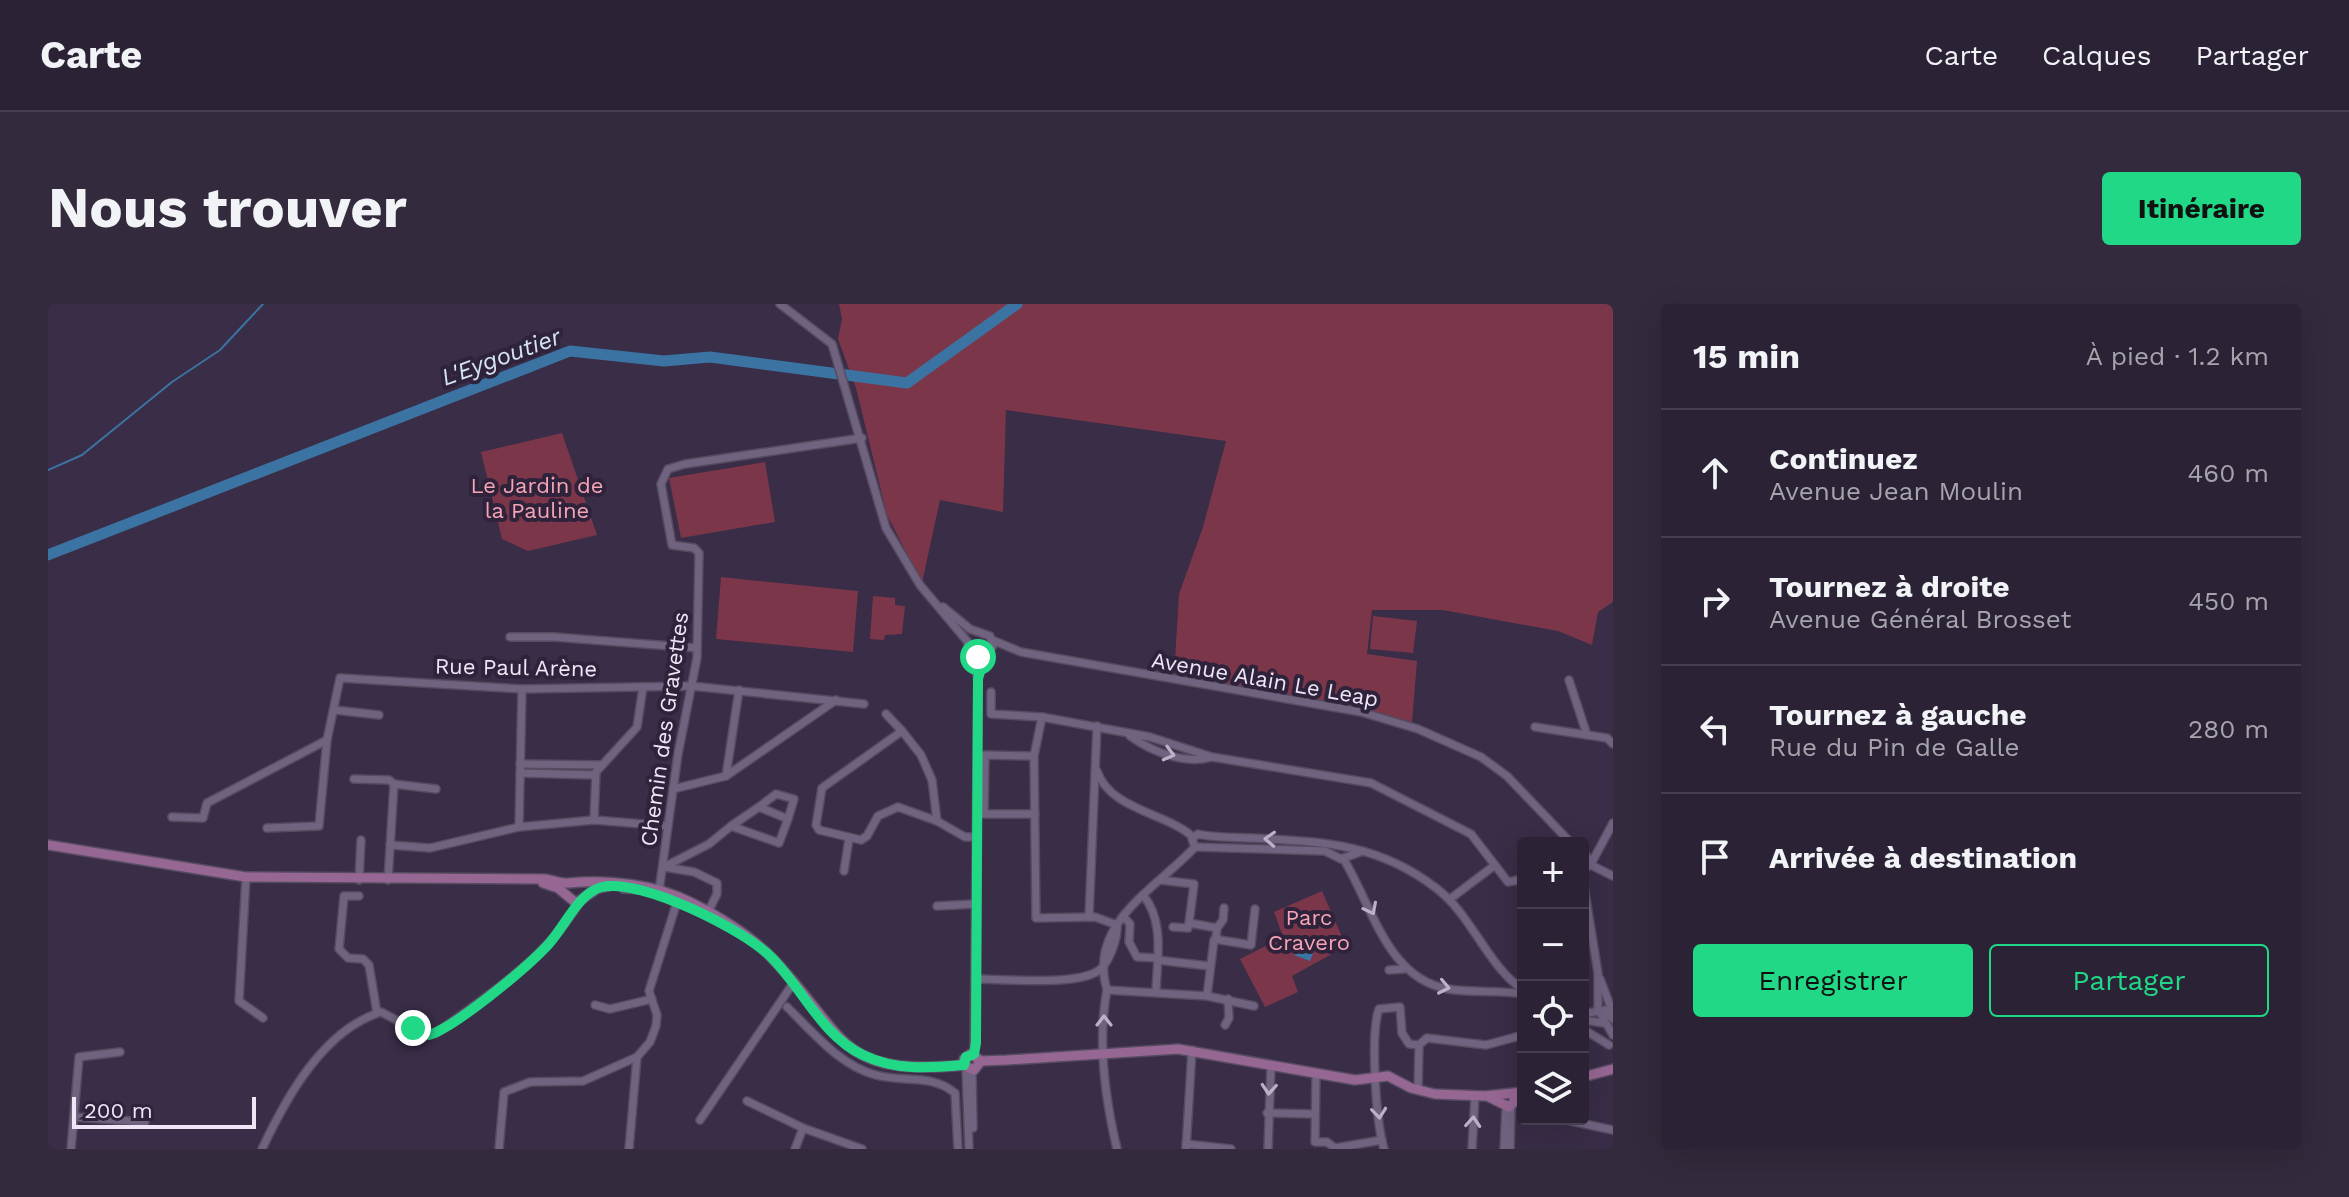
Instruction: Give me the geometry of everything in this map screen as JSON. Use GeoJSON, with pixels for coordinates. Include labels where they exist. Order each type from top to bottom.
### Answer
{"type":"FeatureCollection","features":[{"type":"Feature","properties":{"kind":"main road"},"geometry":{"type":"LineString","coordinates":[[48,845],[246,877],[545,879],[574,895],[602,887],[677,902],[736,929]]}},
{"type":"Feature","properties":{"kind":"main road"},"geometry":{"type":"LineString","coordinates":[[574,895],[578,881],[585,884],[603,882],[659,891],[708,912],[772,957],[837,1037],[862,1055],[911,1068],[979,1068],[977,1057]]}},
{"type":"Feature","properties":{"kind":"main road"},"geometry":{"type":"LineString","coordinates":[[574,895],[585,884]]}},
{"type":"Feature","properties":{"kind":"main road"},"geometry":{"type":"LineString","coordinates":[[967,1068],[966,1057],[1192,1050],[1355,1080],[1394,1077],[1415,1089],[1510,1100]]}},
{"type":"Feature","properties":{"kind":"main road"},"geometry":{"type":"LineString","coordinates":[[1589,1075],[1611,1069]]}},
{"type":"Feature","properties":{"kind":"street"},"geometry":{"type":"LineString","coordinates":[[780,304],[832,344],[862,438],[883,521],[922,589],[967,641],[973,655],[978,679],[975,904],[977,1057]]}},
{"type":"Feature","properties":{"kind":"street","name":"Chemin des Gravettes"},"geometry":{"type":"LineString","coordinates":[[659,891],[697,648],[699,553],[694,548],[675,547],[668,537],[661,484],[668,469],[862,438]]}},
{"type":"Feature","properties":{"kind":"street"},"geometry":{"type":"LineString","coordinates":[[922,589],[958,621],[986,632],[992,640],[978,679]]}},
{"type":"Feature","properties":{"kind":"street"},"geometry":{"type":"LineString","coordinates":[[967,641],[977,631]]}},
{"type":"Feature","properties":{"kind":"street"},"geometry":{"type":"LineString","coordinates":[[510,637],[554,637],[697,648]]}},
{"type":"Feature","properties":{"kind":"street","name":"Avenue Alain Le Leap"},"geometry":{"type":"LineString","coordinates":[[992,640],[1021,652],[1361,712],[1418,729],[1481,757],[1507,776],[1565,837]]}},
{"type":"Feature","properties":{"kind":"street","name":"Avenue Alain Le Leap"},"geometry":{"type":"LineString","coordinates":[[987,654],[1021,652]]}},
{"type":"Feature","properties":{"kind":"street"},"geometry":{"type":"LineString","coordinates":[[973,655],[987,654]]}},
{"type":"Feature","properties":{"kind":"street","name":"Rue Paul Arène"},"geometry":{"type":"LineString","coordinates":[[335,710],[340,678],[522,689],[691,686],[864,704]]}},
{"type":"Feature","properties":{"kind":"street"},"geometry":{"type":"LineString","coordinates":[[1569,680],[1587,735]]}},
{"type":"Feature","properties":{"kind":"street"},"geometry":{"type":"LineString","coordinates":[[594,820],[595,775],[637,727],[643,687]]}},
{"type":"Feature","properties":{"kind":"street"},"geometry":{"type":"LineString","coordinates":[[519,827],[522,689]]}},
{"type":"Feature","properties":{"kind":"street"},"geometry":{"type":"LineString","coordinates":[[726,776],[739,690]]}},
{"type":"Feature","properties":{"kind":"street"},"geometry":{"type":"LineString","coordinates":[[991,692],[991,714],[1042,717],[1097,726],[1150,737],[1212,757],[1371,783],[1471,834],[1508,882],[1517,880]]}},
{"type":"Feature","properties":{"kind":"street"},"geometry":{"type":"LineString","coordinates":[[673,789],[726,776],[836,700]]}},
{"type":"Feature","properties":{"kind":"street"},"geometry":{"type":"LineString","coordinates":[[267,828],[319,826],[327,740],[335,710],[379,715]]}},
{"type":"Feature","properties":{"kind":"street"},"geometry":{"type":"LineString","coordinates":[[886,714],[921,755],[932,780],[937,821]]}},
{"type":"Feature","properties":{"kind":"street"},"geometry":{"type":"LineString","coordinates":[[1042,717],[1034,756],[1036,918],[1089,917],[1117,925]]}},
{"type":"Feature","properties":{"kind":"street"},"geometry":{"type":"LineString","coordinates":[[1089,917],[1097,726]]}},
{"type":"Feature","properties":{"kind":"street"},"geometry":{"type":"LineString","coordinates":[[1535,727],[1607,738],[1613,744]]}},
{"type":"Feature","properties":{"kind":"street"},"geometry":{"type":"LineString","coordinates":[[902,731],[822,788],[816,825],[819,830],[849,839],[867,836],[878,816],[887,809],[898,807],[937,821],[965,837],[976,837]]}},
{"type":"Feature","properties":{"kind":"street"},"geometry":{"type":"LineString","coordinates":[[172,817],[203,818],[207,803],[327,740]]}},
{"type":"Feature","properties":{"kind":"street"},"geometry":{"type":"LineString","coordinates":[[1034,756],[985,755],[984,814],[1035,814]]}},
{"type":"Feature","properties":{"kind":"street"},"geometry":{"type":"LineString","coordinates":[[520,764],[602,765]]}},
{"type":"Feature","properties":{"kind":"street"},"geometry":{"type":"LineString","coordinates":[[1095,765],[1103,784],[1117,795],[1193,837],[1199,846]]}},
{"type":"Feature","properties":{"kind":"street"},"geometry":{"type":"LineString","coordinates":[[520,773],[595,775]]}},
{"type":"Feature","properties":{"kind":"street"},"geometry":{"type":"LineString","coordinates":[[354,779],[389,780],[394,784],[436,789]]}},
{"type":"Feature","properties":{"kind":"street"},"geometry":{"type":"LineString","coordinates":[[388,880],[394,784]]}},
{"type":"Feature","properties":{"kind":"street"},"geometry":{"type":"LineString","coordinates":[[664,867],[709,844],[731,826],[776,794],[794,799],[779,843],[731,826]]}},
{"type":"Feature","properties":{"kind":"street"},"geometry":{"type":"LineString","coordinates":[[759,807],[788,819]]}},
{"type":"Feature","properties":{"kind":"street"},"geometry":{"type":"LineString","coordinates":[[390,845],[430,848],[453,840],[519,827],[594,820],[668,826]]}},
{"type":"Feature","properties":{"kind":"street"},"geometry":{"type":"LineString","coordinates":[[1589,865],[1613,823]]}},
{"type":"Feature","properties":{"kind":"street"},"geometry":{"type":"LineString","coordinates":[[977,979],[1070,978],[1101,969],[1107,961],[1117,925],[1123,916],[1199,846],[1203,836]]}},
{"type":"Feature","properties":{"kind":"street"},"geometry":{"type":"LineString","coordinates":[[1193,837],[1337,844],[1346,853],[1398,960],[1411,976],[1448,989],[1517,991]]}},
{"type":"Feature","properties":{"kind":"street"},"geometry":{"type":"LineString","coordinates":[[844,871],[849,839]]}},
{"type":"Feature","properties":{"kind":"street"},"geometry":{"type":"LineString","coordinates":[[359,880],[361,840]]}},
{"type":"Feature","properties":{"kind":"street"},"geometry":{"type":"LineString","coordinates":[[1334,854],[1337,844]]}},
{"type":"Feature","properties":{"kind":"street"},"geometry":{"type":"LineString","coordinates":[[1199,846],[1334,854],[1370,851],[1413,872],[1450,899],[1517,987]]}},
{"type":"Feature","properties":{"kind":"street"},"geometry":{"type":"LineString","coordinates":[[1589,851],[1596,848]]}},
{"type":"Feature","properties":{"kind":"street"},"geometry":{"type":"LineString","coordinates":[[1177,882],[1180,862]]}},
{"type":"Feature","properties":{"kind":"street"},"geometry":{"type":"LineString","coordinates":[[1450,899],[1495,865]]}},
{"type":"Feature","properties":{"kind":"street"},"geometry":{"type":"LineString","coordinates":[[664,867],[694,872],[717,883],[717,894],[708,912]]}},
{"type":"Feature","properties":{"kind":"street"},"geometry":{"type":"LineString","coordinates":[[1589,867],[1613,876]]}},
{"type":"Feature","properties":{"kind":"street"},"geometry":{"type":"LineString","coordinates":[[246,877],[239,1001],[263,1018]]}},
{"type":"Feature","properties":{"kind":"street"},"geometry":{"type":"LineString","coordinates":[[1160,880],[1194,884],[1188,928],[1173,927]]}},
{"type":"Feature","properties":{"kind":"street"},"geometry":{"type":"LineString","coordinates":[[623,889],[659,891]]}},
{"type":"Feature","properties":{"kind":"street"},"geometry":{"type":"LineString","coordinates":[[262,1149],[287,1100],[320,1054],[377,1013],[387,1013],[420,1033],[433,1035],[543,951],[568,922],[574,895]]}},
{"type":"Feature","properties":{"kind":"street"},"geometry":{"type":"LineString","coordinates":[[1143,895],[1155,914],[1156,992]]}},
{"type":"Feature","properties":{"kind":"street"},"geometry":{"type":"LineString","coordinates":[[359,896],[344,896],[339,949],[341,956],[363,959],[369,965],[377,1013]]}},
{"type":"Feature","properties":{"kind":"street"},"geometry":{"type":"LineString","coordinates":[[499,1149],[504,1092],[530,1082],[583,1081],[637,1057],[650,1042],[656,1026],[649,991],[677,902]]}},
{"type":"Feature","properties":{"kind":"street"},"geometry":{"type":"LineString","coordinates":[[937,906],[975,904]]}},
{"type":"Feature","properties":{"kind":"street"},"geometry":{"type":"LineString","coordinates":[[1207,996],[1209,966],[1224,908]]}},
{"type":"Feature","properties":{"kind":"street"},"geometry":{"type":"LineString","coordinates":[[1215,939],[1251,945],[1255,909]]}},
{"type":"Feature","properties":{"kind":"street"},"geometry":{"type":"LineString","coordinates":[[1588,909],[1598,973],[1598,1009],[1603,1023],[1613,1035]]}},
{"type":"Feature","properties":{"kind":"street"},"geometry":{"type":"LineString","coordinates":[[1123,916],[1130,924],[1129,942],[1137,957],[1209,966]]}},
{"type":"Feature","properties":{"kind":"street"},"geometry":{"type":"LineString","coordinates":[[1189,923],[1217,928]]}},
{"type":"Feature","properties":{"kind":"street"},"geometry":{"type":"LineString","coordinates":[[1398,960],[1389,968],[1404,969]]}},
{"type":"Feature","properties":{"kind":"street"},"geometry":{"type":"LineString","coordinates":[[1101,969],[1107,990],[1103,1053],[1108,1109],[1117,1149]]}},
{"type":"Feature","properties":{"kind":"street"},"geometry":{"type":"LineString","coordinates":[[1598,973],[1613,1016]]}},
{"type":"Feature","properties":{"kind":"street"},"geometry":{"type":"LineString","coordinates":[[700,1120],[794,982]]}},
{"type":"Feature","properties":{"kind":"street"},"geometry":{"type":"LineString","coordinates":[[1500,990],[1514,984]]}},
{"type":"Feature","properties":{"kind":"street"},"geometry":{"type":"LineString","coordinates":[[1107,990],[1207,996],[1254,1006]]}},
{"type":"Feature","properties":{"kind":"street"},"geometry":{"type":"LineString","coordinates":[[595,1005],[610,1009],[652,999]]}},
{"type":"Feature","properties":{"kind":"street"},"geometry":{"type":"LineString","coordinates":[[1225,1025],[1229,1018],[1228,999]]}},
{"type":"Feature","properties":{"kind":"street"},"geometry":{"type":"LineString","coordinates":[[787,1007],[840,1058],[876,1075],[930,1080],[955,1093],[958,1149]]}},
{"type":"Feature","properties":{"kind":"street"},"geometry":{"type":"LineString","coordinates":[[1316,1073],[1315,1142],[1327,1142],[1335,1148],[1381,1143],[1375,1020],[1379,1009],[1400,1007],[1402,1033],[1409,1044],[1419,1045]]}},
{"type":"Feature","properties":{"kind":"street"},"geometry":{"type":"LineString","coordinates":[[1589,1012],[1605,1010],[1613,1016]]}},
{"type":"Feature","properties":{"kind":"street"},"geometry":{"type":"LineString","coordinates":[[1589,1021],[1603,1023]]}},
{"type":"Feature","properties":{"kind":"street"},"geometry":{"type":"LineString","coordinates":[[1589,1033],[1609,1045]]}},
{"type":"Feature","properties":{"kind":"street"},"geometry":{"type":"LineString","coordinates":[[1415,1089],[1419,1045],[1423,1040],[1486,1045],[1517,1037]]}},
{"type":"Feature","properties":{"kind":"street"},"geometry":{"type":"LineString","coordinates":[[1192,1050],[1186,1147],[1231,1149]]}},
{"type":"Feature","properties":{"kind":"street"},"geometry":{"type":"LineString","coordinates":[[71,1149],[79,1057],[120,1052]]}},
{"type":"Feature","properties":{"kind":"street"},"geometry":{"type":"LineString","coordinates":[[629,1149],[637,1057]]}},
{"type":"Feature","properties":{"kind":"street"},"geometry":{"type":"LineString","coordinates":[[1268,1149],[1271,1065]]}},
{"type":"Feature","properties":{"kind":"street"},"geometry":{"type":"LineString","coordinates":[[967,1068],[971,1149]]}},
{"type":"Feature","properties":{"kind":"street"},"geometry":{"type":"LineString","coordinates":[[1472,1149],[1480,1096]]}},
{"type":"Feature","properties":{"kind":"street"},"geometry":{"type":"LineString","coordinates":[[1507,1149],[1510,1100]]}},
{"type":"Feature","properties":{"kind":"street"},"geometry":{"type":"LineString","coordinates":[[747,1101],[803,1128],[862,1149]]}},
{"type":"Feature","properties":{"kind":"street"},"geometry":{"type":"LineString","coordinates":[[1267,1113],[1315,1114]]}},
{"type":"Feature","properties":{"kind":"street"},"geometry":{"type":"LineString","coordinates":[[74,1117],[145,1122]]}},
{"type":"Feature","properties":{"kind":"street"},"geometry":{"type":"LineString","coordinates":[[1589,1125],[1613,1130]]}},
{"type":"Feature","properties":{"kind":"street"},"geometry":{"type":"LineString","coordinates":[[795,1149],[803,1128]]}},
{"type":"Feature","properties":{"kind":"green space"},"geometry":{"type":"Polygon","coordinates":[[[839,304],[1613,304],[1613,602],[1598,612],[1592,645],[1558,631],[1443,610],[1372,610],[1367,654],[1417,661],[1412,722],[1362,708],[1174,677],[1179,594],[1203,527],[1226,441],[1006,410],[1003,512],[940,500],[922,583],[887,515],[856,388],[838,339],[842,319],[839,304]]]}},
{"type":"Feature","properties":{"kind":"green space","name":"Le Jardin de la Pauline"},"geometry":{"type":"Polygon","coordinates":[[[562,433],[597,535],[528,551],[502,539],[481,452],[562,433]]]}},
{"type":"Feature","properties":{"kind":"green space"},"geometry":{"type":"Polygon","coordinates":[[[765,462],[775,522],[681,538],[669,478],[765,462]]]}},
{"type":"Feature","properties":{"kind":"green space"},"geometry":{"type":"Polygon","coordinates":[[[721,577],[858,591],[853,652],[716,639],[721,577]]]}},
{"type":"Feature","properties":{"kind":"green space"},"geometry":{"type":"Polygon","coordinates":[[[873,596],[895,598],[895,605],[905,606],[902,634],[885,635],[884,640],[870,639],[873,596]]]}},
{"type":"Feature","properties":{"kind":"green space"},"geometry":{"type":"Polygon","coordinates":[[[1373,616],[1417,621],[1413,653],[1370,649],[1373,616]]]}},
{"type":"Feature","properties":{"kind":"green space","name":"Parc Cravero"},"geometry":{"type":"Polygon","coordinates":[[[1322,891],[1346,946],[1292,976],[1298,992],[1265,1007],[1240,959],[1283,937],[1274,912],[1322,891]]]}},
{"type":"Feature","properties":{"kind":"water"},"geometry":{"type":"Polygon","coordinates":[[[1301,938],[1317,944],[1310,961],[1294,955],[1301,938]]]}},
{"type":"Feature","properties":{"kind":"waterway"},"geometry":{"type":"LineString","coordinates":[[48,470],[82,455],[172,382],[220,350],[263,304]]}},
{"type":"Feature","properties":{"kind":"waterway","name":"L'Eygoutier"},"geometry":{"type":"LineString","coordinates":[[48,555],[570,351],[664,361],[710,357],[907,383],[1017,304]]}},
{"type":"Feature","properties":{"kind":"route"},"geometry":{"type":"LineString","coordinates":[[413,1028],[425,1035],[436,1033],[543,951],[568,922],[579,903],[593,891],[610,886],[665,898],[736,929],[772,957],[837,1037],[862,1055],[878,1062],[911,1068],[964,1065],[966,1057],[974,1054],[976,1043],[977,979],[974,955],[978,679],[984,656],[978,657]]}}]}
